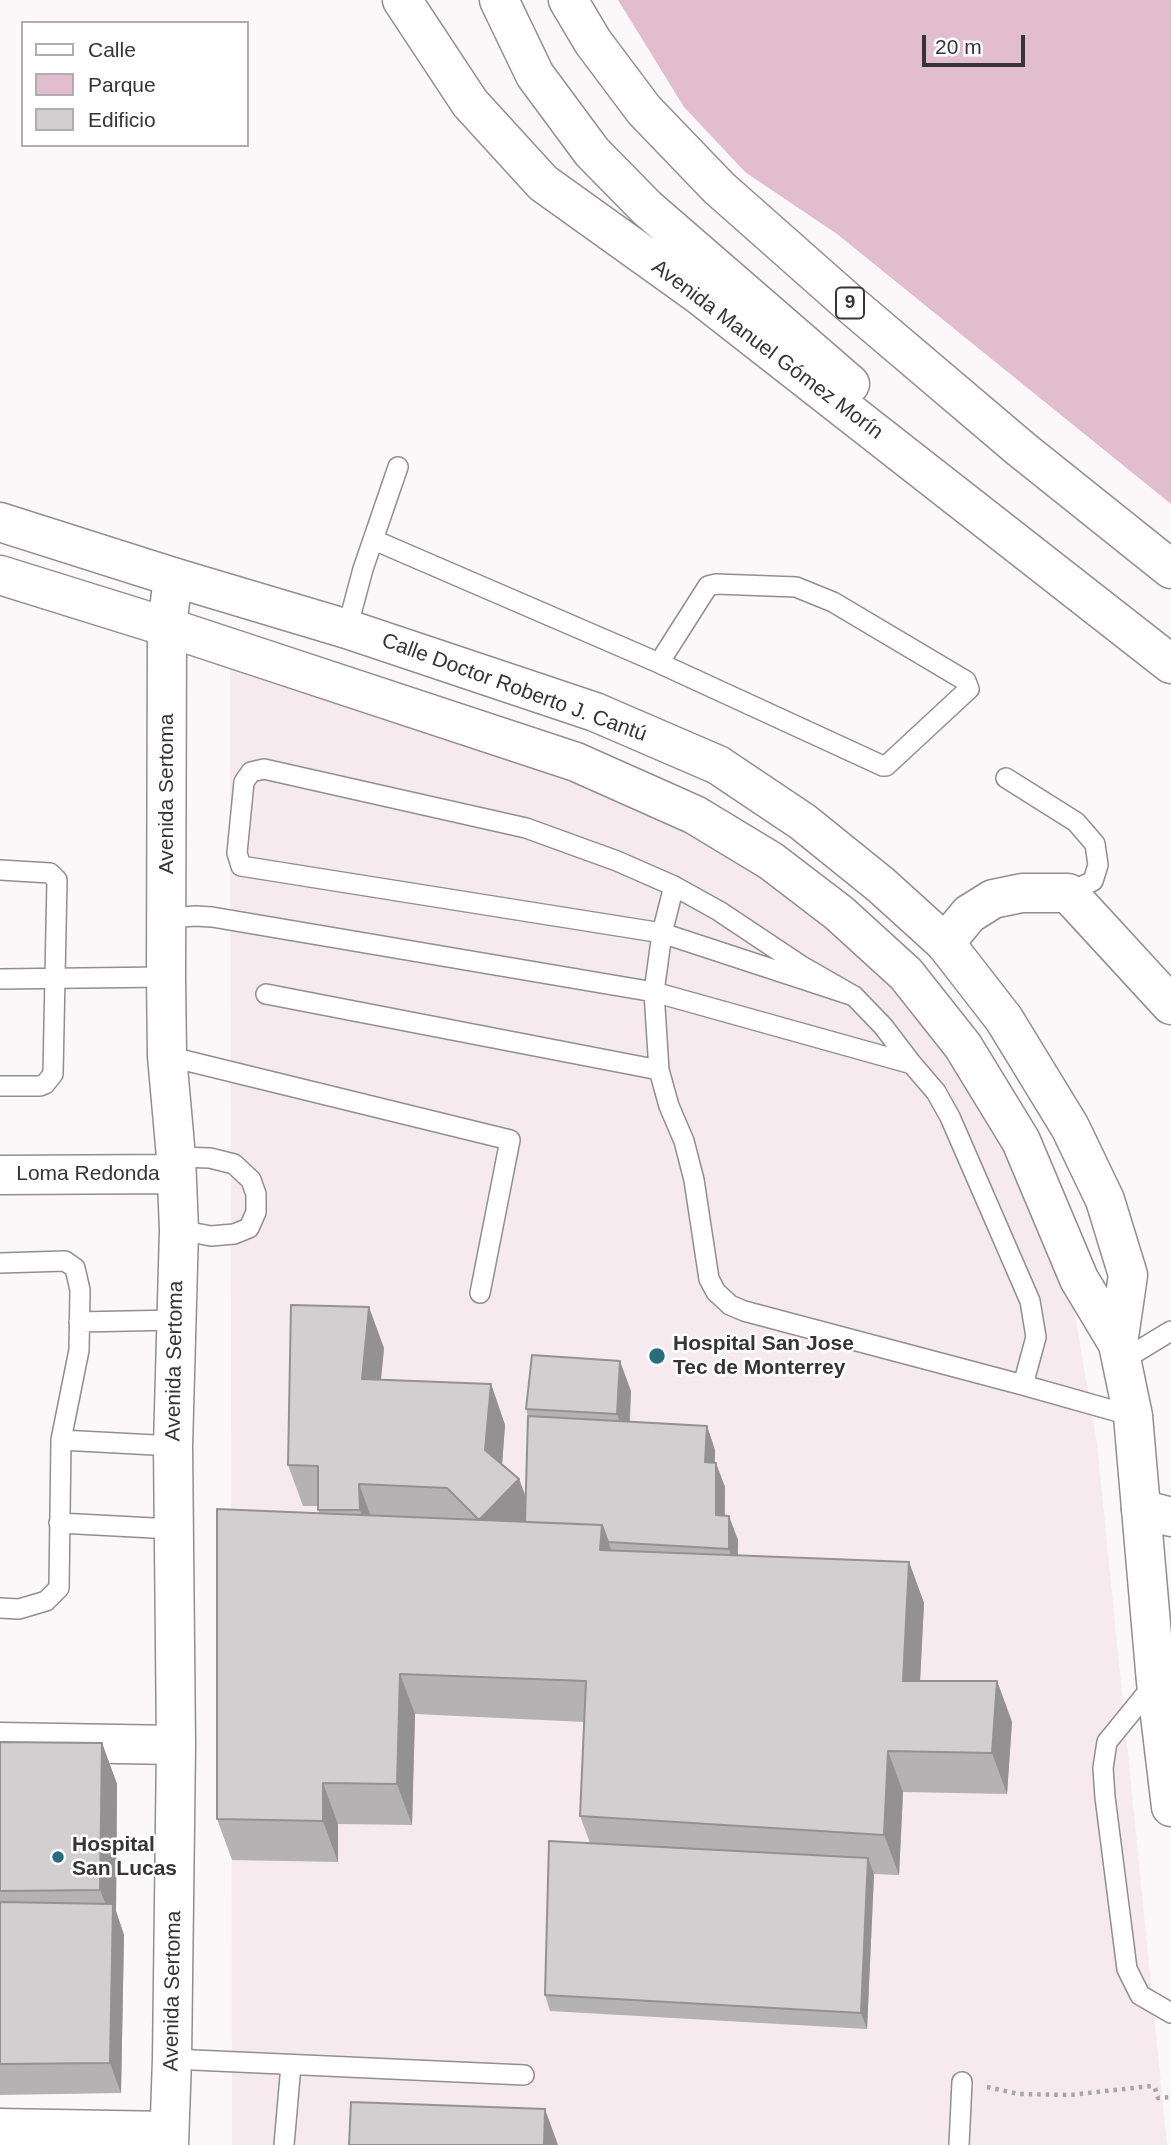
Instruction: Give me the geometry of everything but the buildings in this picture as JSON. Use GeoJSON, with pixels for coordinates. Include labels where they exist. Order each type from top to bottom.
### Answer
{"type":"FeatureCollection","features":[{"type":"Feature","properties":{"kind":"main road","name":"Avenida Manuel Gómez Morín"},"geometry":{"type":"LineString","coordinates":[[402,0],[470,103],[543,183],[698,294],[1171,664]]}},
{"type":"Feature","properties":{"kind":"main road"},"geometry":{"type":"LineString","coordinates":[[499,0],[535,75],[592,152],[647,208],[824,358],[865,398],[919,466]]}},
{"type":"Feature","properties":{"kind":"main road","name":"9"},"geometry":{"type":"LineString","coordinates":[[568,0],[593,42],[643,110],[719,188],[1021,449],[1171,569]]}},
{"type":"Feature","properties":{"kind":"main road","name":"Calle Doctor Roberto J. Cantú"},"geometry":{"type":"LineString","coordinates":[[0,522],[173,578],[347,629],[595,712],[718,765],[803,822],[881,885],[945,943],[1004,1018],[1070,1127],[1105,1200],[1128,1275],[1120,1352],[1156,1513],[1156,1682],[1171,1807]]}},
{"type":"Feature","properties":{"kind":"main road","name":"Calle Doctor Roberto J. Cantú"},"geometry":{"type":"LineString","coordinates":[[0,575],[167,627],[576,762],[695,815],[771,861],[839,913],[906,974],[963,1046],[1021,1141],[1079,1279],[1120,1352]]}},
{"type":"Feature","properties":{"kind":"main road","name":"Avenida Sertoma"},"geometry":{"type":"LineString","coordinates":[[168,2138],[172,2059],[176,1745],[172,1529],[178,1230],[167,1056],[166,977],[167,627],[173,578]]}},
{"type":"Feature","properties":{"kind":"main road"},"geometry":{"type":"LineString","coordinates":[[945,943],[968,914],[993,899],[1023,893],[1068,893],[1171,1005]]}},
{"type":"Feature","properties":{"kind":"main road","name":"Loma Redonda"},"geometry":{"type":"LineString","coordinates":[[0,1175],[176,1166]]}},
{"type":"Feature","properties":{"kind":"main road"},"geometry":{"type":"LineString","coordinates":[[0,1742],[176,1745]]}},
{"type":"Feature","properties":{"kind":"main road"},"geometry":{"type":"LineString","coordinates":[[0,2128],[168,2138]]}},
{"type":"Feature","properties":{"kind":"lane"},"geometry":{"type":"LineString","coordinates":[[347,629],[363,569],[398,467]]}},
{"type":"Feature","properties":{"kind":"lane"},"geometry":{"type":"LineString","coordinates":[[374,540],[659,663],[883,766],[969,689],[966,681],[833,602],[796,587],[708,586],[659,663]]}},
{"type":"Feature","properties":{"kind":"lane"},"geometry":{"type":"LineString","coordinates":[[854,996],[662,933],[241,866],[237,853],[244,782],[251,772],[264,769],[526,828],[617,861],[674,886],[719,911],[800,965],[854,996],[883,1026],[936,1092],[950,1118],[1030,1301],[1036,1337],[1023,1385]]}},
{"type":"Feature","properties":{"kind":"lane"},"geometry":{"type":"LineString","coordinates":[[1006,778],[1076,822],[1095,844],[1098,865],[1093,881],[1068,893]]}},
{"type":"Feature","properties":{"kind":"lane"},"geometry":{"type":"LineString","coordinates":[[0,870],[50,873],[55,877],[53,1074],[40,1086],[0,1086]]}},
{"type":"Feature","properties":{"kind":"lane"},"geometry":{"type":"LineString","coordinates":[[674,886],[662,933],[654,992],[659,1070],[669,1106],[684,1141],[694,1180],[709,1279],[716,1292],[730,1305],[757,1314],[1133,1416]]}},
{"type":"Feature","properties":{"kind":"lane"},"geometry":{"type":"LineString","coordinates":[[166,918],[212,917],[654,992],[912,1064]]}},
{"type":"Feature","properties":{"kind":"lane"},"geometry":{"type":"LineString","coordinates":[[0,979],[166,977]]}},
{"type":"Feature","properties":{"kind":"lane"},"geometry":{"type":"LineString","coordinates":[[266,994],[659,1070]]}},
{"type":"Feature","properties":{"kind":"lane"},"geometry":{"type":"LineString","coordinates":[[167,1056],[510,1140],[480,1293]]}},
{"type":"Feature","properties":{"kind":"lane"},"geometry":{"type":"LineString","coordinates":[[176,1166],[210,1158],[234,1164],[251,1180],[256,1194],[256,1212],[249,1228],[233,1234],[211,1236],[178,1230]]}},
{"type":"Feature","properties":{"kind":"lane"},"geometry":{"type":"LineString","coordinates":[[0,1263],[65,1261],[75,1268],[79,1278],[79,1349],[61,1440],[59,1588],[46,1601],[19,1609],[0,1608]]}},
{"type":"Feature","properties":{"kind":"lane"},"geometry":{"type":"LineString","coordinates":[[79,1322],[176,1320]]}},
{"type":"Feature","properties":{"kind":"lane"},"geometry":{"type":"LineString","coordinates":[[1120,1352],[1171,1331]]}},
{"type":"Feature","properties":{"kind":"lane"},"geometry":{"type":"LineString","coordinates":[[61,1440],[173,1446]]}},
{"type":"Feature","properties":{"kind":"lane"},"geometry":{"type":"LineString","coordinates":[[59,1522],[172,1529]]}},
{"type":"Feature","properties":{"kind":"lane"},"geometry":{"type":"LineString","coordinates":[[1156,1682],[1107,1742],[1103,1768],[1127,1969],[1140,1995],[1171,2013]]}},
{"type":"Feature","properties":{"kind":"lane"},"geometry":{"type":"LineString","coordinates":[[172,2059],[524,2076]]}},
{"type":"Feature","properties":{"kind":"lane"},"geometry":{"type":"LineString","coordinates":[[284,2145],[290,2065]]}},
{"type":"Feature","properties":{"kind":"lane"},"geometry":{"type":"LineString","coordinates":[[959,2145],[962,2082]]}},
{"type":"Feature","properties":{"kind":"path"},"geometry":{"type":"LineString","coordinates":[[962,2082],[1019,2094],[1070,2095],[1151,2086],[1155,2088],[1158,2098],[1171,2097]]}},
{"type":"Feature","properties":{"kind":"shaded area","name":"Hospital San Jose Tec de Monterrey"},"geometry":{"type":"Polygon","coordinates":[[[230,662],[607,781],[786,882],[869,947],[988,1104],[1067,1269],[1097,1443],[1167,2145],[232,2145],[230,662]]]}},
{"type":"Feature","properties":{"kind":"green space"},"geometry":{"type":"Polygon","coordinates":[[[618,0],[1171,0],[1171,504],[837,234],[745,172],[684,107],[618,0]]]}},
{"type":"Feature","properties":{"kind":"place","name":"Hospital San Jose Tec de Monterrey"},"geometry":{"type":"Point","coordinates":[657,1356]}},
{"type":"Feature","properties":{"kind":"place","name":"Hospital San Lucas"},"geometry":{"type":"Point","coordinates":[58,1857]}}]}
